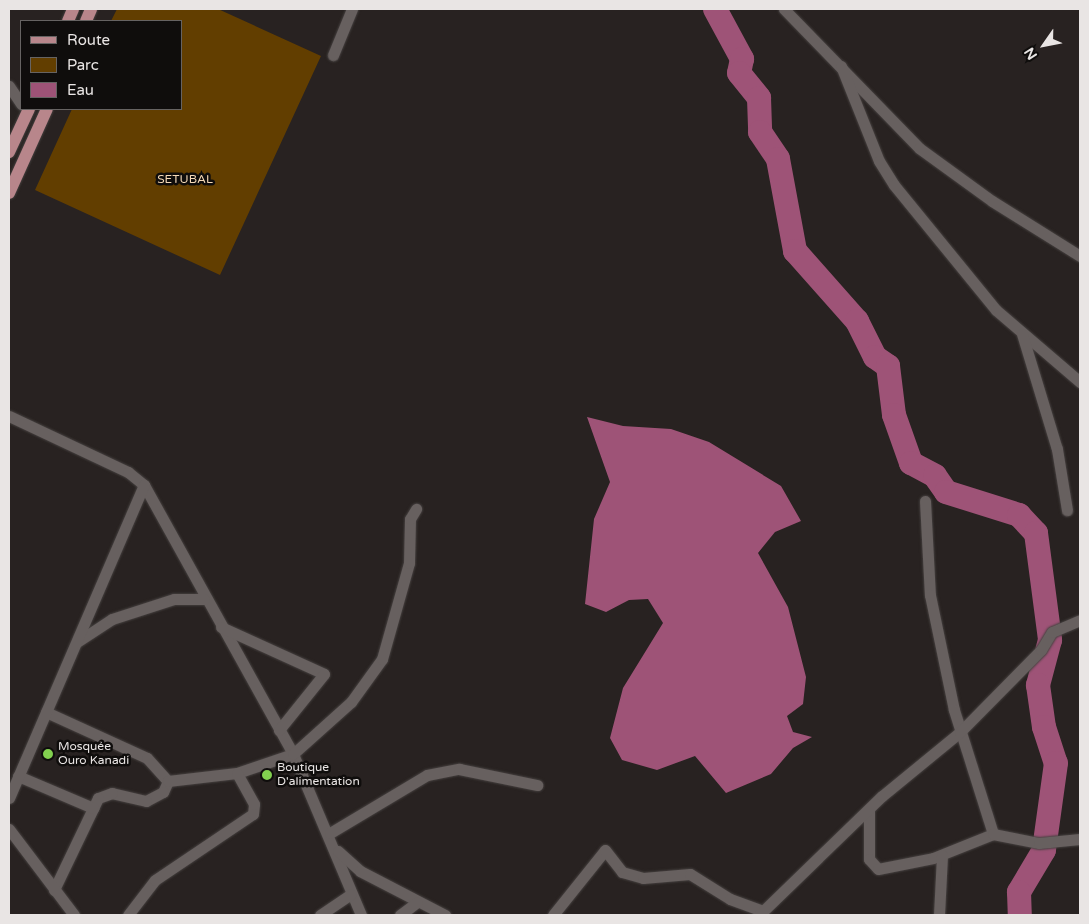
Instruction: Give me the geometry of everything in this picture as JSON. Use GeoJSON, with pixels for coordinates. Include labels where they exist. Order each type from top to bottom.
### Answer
{"type":"FeatureCollection","features":[{"type":"Feature","properties":{"kind":"main road"},"geometry":{"type":"LineString","coordinates":[[9,152],[25,110]]}},
{"type":"Feature","properties":{"kind":"main road"},"geometry":{"type":"LineString","coordinates":[[9,193],[46,110]]}},
{"type":"Feature","properties":{"kind":"street"},"geometry":{"type":"LineString","coordinates":[[333,55],[352,9]]}},
{"type":"Feature","properties":{"kind":"street"},"geometry":{"type":"LineString","coordinates":[[784,9],[925,152],[1080,256]]}},
{"type":"Feature","properties":{"kind":"street"},"geometry":{"type":"LineString","coordinates":[[841,66],[886,174],[988,301],[1022,334],[1080,382]]}},
{"type":"Feature","properties":{"kind":"street"},"geometry":{"type":"LineString","coordinates":[[9,86],[20,100]]}},
{"type":"Feature","properties":{"kind":"street"},"geometry":{"type":"LineString","coordinates":[[1022,334],[1057,449],[1067,510]]}},
{"type":"Feature","properties":{"kind":"street"},"geometry":{"type":"LineString","coordinates":[[9,416],[128,472],[144,485],[204,599],[294,754],[330,833],[351,894],[361,915]]}},
{"type":"Feature","properties":{"kind":"street"},"geometry":{"type":"LineString","coordinates":[[9,798],[144,485]]}},
{"type":"Feature","properties":{"kind":"street"},"geometry":{"type":"LineString","coordinates":[[925,501],[929,586],[960,732],[993,834]]}},
{"type":"Feature","properties":{"kind":"street"},"geometry":{"type":"LineString","coordinates":[[168,781],[237,773],[294,754],[351,702],[382,659],[409,562],[413,542],[410,519],[416,509]]}},
{"type":"Feature","properties":{"kind":"street"},"geometry":{"type":"LineString","coordinates":[[75,643],[112,619],[174,600],[204,599]]}},
{"type":"Feature","properties":{"kind":"street"},"geometry":{"type":"LineString","coordinates":[[553,915],[605,850],[622,872],[643,878],[690,874],[730,899],[761,913],[869,809],[960,732],[1041,650],[1052,632],[1080,620]]}},
{"type":"Feature","properties":{"kind":"street"},"geometry":{"type":"LineString","coordinates":[[221,626],[324,674],[279,730]]}},
{"type":"Feature","properties":{"kind":"street"},"geometry":{"type":"LineString","coordinates":[[46,712],[148,758],[168,781]]}},
{"type":"Feature","properties":{"kind":"street"},"geometry":{"type":"LineString","coordinates":[[330,833],[427,775],[460,769],[537,785]]}},
{"type":"Feature","properties":{"kind":"street"},"geometry":{"type":"LineString","coordinates":[[128,915],[155,880],[253,814],[254,804],[237,773]]}},
{"type":"Feature","properties":{"kind":"street"},"geometry":{"type":"LineString","coordinates":[[18,776],[93,808]]}},
{"type":"Feature","properties":{"kind":"street"},"geometry":{"type":"LineString","coordinates":[[54,890],[93,808],[104,794],[146,801],[163,792],[168,781]]}},
{"type":"Feature","properties":{"kind":"street"},"geometry":{"type":"LineString","coordinates":[[869,809],[872,866],[884,868],[942,855],[993,834],[1039,843],[1080,838]]}},
{"type":"Feature","properties":{"kind":"street"},"geometry":{"type":"LineString","coordinates":[[9,829],[74,915]]}},
{"type":"Feature","properties":{"kind":"street"},"geometry":{"type":"LineString","coordinates":[[336,848],[360,871],[445,915]]}},
{"type":"Feature","properties":{"kind":"street"},"geometry":{"type":"LineString","coordinates":[[939,915],[942,855]]}},
{"type":"Feature","properties":{"kind":"street"},"geometry":{"type":"LineString","coordinates":[[320,915],[351,894]]}},
{"type":"Feature","properties":{"kind":"street"},"geometry":{"type":"LineString","coordinates":[[400,915],[417,902]]}},
{"type":"Feature","properties":{"kind":"green space","name":"SETUBAL"},"geometry":{"type":"Polygon","coordinates":[[[117,9],[218,9],[321,56],[220,275],[35,190],[72,110],[182,110],[182,20],[112,20],[117,9]]]}},
{"type":"Feature","properties":{"kind":"water"},"geometry":{"type":"Polygon","coordinates":[[[587,417],[623,426],[671,429],[709,442],[781,486],[801,521],[775,532],[758,553],[788,607],[806,677],[803,704],[787,716],[793,732],[812,737],[793,748],[771,774],[726,793],[695,756],[657,770],[622,760],[610,738],[623,688],[663,623],[648,599],[629,600],[606,612],[585,604],[594,519],[610,482],[587,417]]]}},
{"type":"Feature","properties":{"kind":"waterway"},"geometry":{"type":"LineString","coordinates":[[715,9],[742,59],[739,73],[759,98],[760,132],[778,159],[795,251],[857,321],[875,357],[888,366],[894,415],[911,463],[935,476],[946,492],[1019,515],[1036,533],[1050,640],[1038,685],[1044,727],[1056,763],[1044,850],[1019,892],[1020,915]]}},
{"type":"Feature","properties":{"kind":"place","name":"Mosquée Ouro Kanadi"},"geometry":{"type":"Point","coordinates":[48,754]}},
{"type":"Feature","properties":{"kind":"place","name":"Boutique D'alimentation"},"geometry":{"type":"Point","coordinates":[267,775]}}]}
